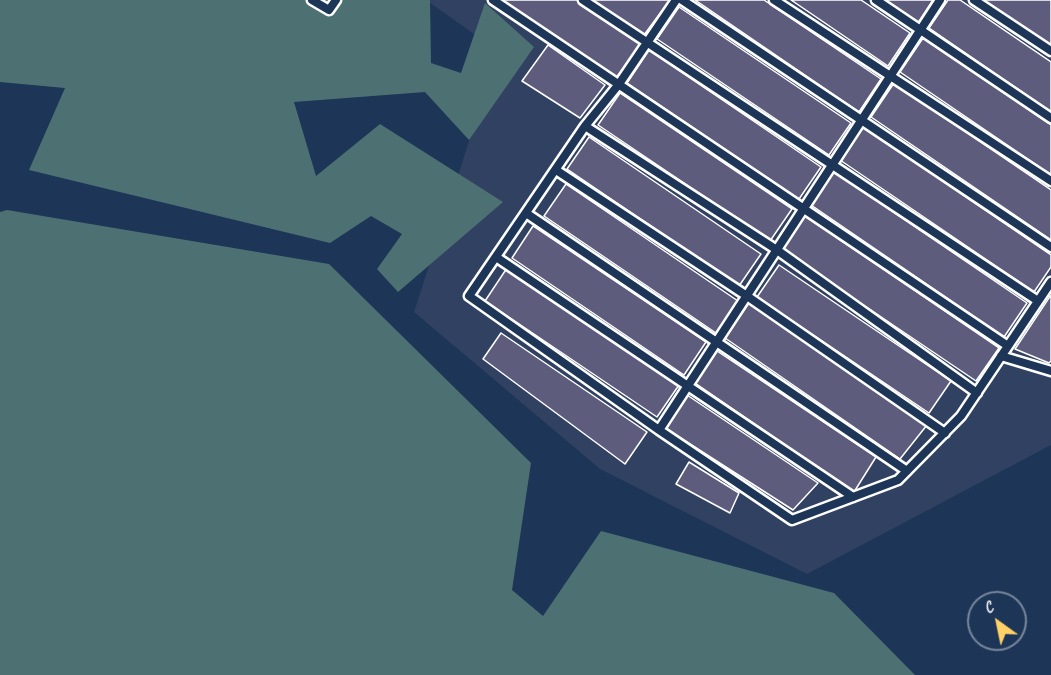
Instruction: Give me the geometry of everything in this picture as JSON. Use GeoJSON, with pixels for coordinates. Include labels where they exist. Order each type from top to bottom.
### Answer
{"type":"FeatureCollection","features":[{"type":"Feature","properties":{"kind":"lane"},"geometry":{"type":"LineString","coordinates":[[312,0],[329,10],[336,0]]}},
{"type":"Feature","properties":{"kind":"lane"},"geometry":{"type":"LineString","coordinates":[[493,0],[1008,346]]}},
{"type":"Feature","properties":{"kind":"lane"},"geometry":{"type":"LineString","coordinates":[[583,0],[1038,301]]}},
{"type":"Feature","properties":{"kind":"lane"},"geometry":{"type":"LineString","coordinates":[[676,0],[619,84],[585,126],[469,296],[659,430],[792,520],[898,480],[961,416],[1051,282]]}},
{"type":"Feature","properties":{"kind":"lane"},"geometry":{"type":"LineString","coordinates":[[682,0],[1051,247]]}},
{"type":"Feature","properties":{"kind":"lane"},"geometry":{"type":"LineString","coordinates":[[774,0],[1051,181]]}},
{"type":"Feature","properties":{"kind":"lane"},"geometry":{"type":"LineString","coordinates":[[876,0],[1051,118]]}},
{"type":"Feature","properties":{"kind":"lane"},"geometry":{"type":"LineString","coordinates":[[659,430],[940,0]]}},
{"type":"Feature","properties":{"kind":"lane"},"geometry":{"type":"LineString","coordinates":[[974,0],[1051,51]]}},
{"type":"Feature","properties":{"kind":"lane"},"geometry":{"type":"LineString","coordinates":[[585,126],[777,250],[977,393]]}},
{"type":"Feature","properties":{"kind":"lane"},"geometry":{"type":"LineString","coordinates":[[556,170],[747,296],[945,433]]}},
{"type":"Feature","properties":{"kind":"lane"},"geometry":{"type":"LineString","coordinates":[[526,213],[907,471]]}},
{"type":"Feature","properties":{"kind":"lane"},"geometry":{"type":"LineString","coordinates":[[496,257],[853,497]]}},
{"type":"Feature","properties":{"kind":"lane"},"geometry":{"type":"LineString","coordinates":[[1001,356],[1051,371]]}},
{"type":"Feature","properties":{"kind":"shaded area"},"geometry":{"type":"Polygon","coordinates":[[[426,0],[1051,0],[1051,445],[807,574],[600,469],[414,312],[498,51],[426,0]]]}},
{"type":"Feature","properties":{"kind":"green space"},"geometry":{"type":"Polygon","coordinates":[[[0,0],[430,0],[431,63],[461,73],[485,3],[534,47],[469,140],[425,92],[294,102],[316,176],[380,124],[503,202],[398,292],[377,269],[402,234],[371,216],[330,243],[29,170],[65,88],[0,82],[0,0]]]}},
{"type":"Feature","properties":{"kind":"green space"},"geometry":{"type":"Polygon","coordinates":[[[7,210],[329,264],[531,463],[512,590],[543,616],[601,531],[834,593],[915,675],[0,675],[0,212],[7,210]]]}},
{"type":"Feature","properties":{"kind":"building"},"geometry":{"type":"Polygon","coordinates":[[[498,0],[577,0],[642,44],[616,78],[498,0]]]}},
{"type":"Feature","properties":{"kind":"building"},"geometry":{"type":"Polygon","coordinates":[[[592,0],[670,0],[644,35],[592,0]]]}},
{"type":"Feature","properties":{"kind":"building"},"geometry":{"type":"Polygon","coordinates":[[[695,0],[764,0],[881,79],[859,112],[695,0]]]}},
{"type":"Feature","properties":{"kind":"building"},"geometry":{"type":"Polygon","coordinates":[[[791,0],[861,0],[910,33],[888,66],[791,0]]]}},
{"type":"Feature","properties":{"kind":"building"},"geometry":{"type":"Polygon","coordinates":[[[885,0],[933,0],[918,23],[885,0]]]}},
{"type":"Feature","properties":{"kind":"building"},"geometry":{"type":"Polygon","coordinates":[[[948,0],[960,0],[1051,62],[1051,112],[929,28],[948,0]]]}},
{"type":"Feature","properties":{"kind":"building"},"geometry":{"type":"Polygon","coordinates":[[[982,0],[1051,0],[1051,47],[982,0]]]}},
{"type":"Feature","properties":{"kind":"building"},"geometry":{"type":"Polygon","coordinates":[[[679,7],[851,123],[829,155],[657,39],[679,7]]]}},
{"type":"Feature","properties":{"kind":"building"},"geometry":{"type":"Polygon","coordinates":[[[923,38],[1051,125],[1051,175],[900,72],[923,38]]]}},
{"type":"Feature","properties":{"kind":"building"},"geometry":{"type":"Polygon","coordinates":[[[548,45],[605,85],[580,118],[522,81],[548,45]]]}},
{"type":"Feature","properties":{"kind":"building"},"geometry":{"type":"Polygon","coordinates":[[[649,50],[821,167],[799,199],[627,83],[649,50]]]}},
{"type":"Feature","properties":{"kind":"building"},"geometry":{"type":"Polygon","coordinates":[[[894,83],[1051,190],[1051,240],[871,117],[894,83]]]}},
{"type":"Feature","properties":{"kind":"building"},"geometry":{"type":"Polygon","coordinates":[[[620,93],[792,209],[770,241],[598,125],[620,93]]]}},
{"type":"Feature","properties":{"kind":"building"},"geometry":{"type":"Polygon","coordinates":[[[863,127],[1051,255],[1051,267],[1034,292],[840,160],[863,127]]]}},
{"type":"Feature","properties":{"kind":"building"},"geometry":{"type":"Polygon","coordinates":[[[589,137],[761,254],[739,286],[567,169],[589,137]]]}},
{"type":"Feature","properties":{"kind":"building"},"geometry":{"type":"Polygon","coordinates":[[[833,171],[1027,303],[1004,337],[811,205],[833,171]]]}},
{"type":"Feature","properties":{"kind":"building"},"geometry":{"type":"Polygon","coordinates":[[[566,184],[738,301],[716,333],[544,216],[566,184]]]}},
{"type":"Feature","properties":{"kind":"building"},"geometry":{"type":"Polygon","coordinates":[[[805,216],[999,348],[976,381],[782,250],[805,216]]]}},
{"type":"Feature","properties":{"kind":"building"},"geometry":{"type":"Polygon","coordinates":[[[533,226],[706,342],[684,375],[512,258],[533,226]]]}},
{"type":"Feature","properties":{"kind":"building"},"geometry":{"type":"Polygon","coordinates":[[[779,265],[951,381],[929,413],[757,297],[779,265]]]}},
{"type":"Feature","properties":{"kind":"building"},"geometry":{"type":"Polygon","coordinates":[[[507,268],[679,385],[657,417],[485,301],[507,268]]]}},
{"type":"Feature","properties":{"kind":"building"},"geometry":{"type":"Polygon","coordinates":[[[1051,295],[1051,361],[1049,363],[1015,349],[1051,295]]]}},
{"type":"Feature","properties":{"kind":"building"},"geometry":{"type":"Polygon","coordinates":[[[749,303],[927,425],[900,459],[725,338],[749,303]]]}},
{"type":"Feature","properties":{"kind":"building"},"geometry":{"type":"Polygon","coordinates":[[[501,333],[647,432],[625,464],[483,359],[501,333]]]}},
{"type":"Feature","properties":{"kind":"building"},"geometry":{"type":"Polygon","coordinates":[[[717,351],[876,457],[854,492],[695,383],[717,351]]]}},
{"type":"Feature","properties":{"kind":"building"},"geometry":{"type":"Polygon","coordinates":[[[687,395],[818,483],[793,510],[665,428],[687,395]]]}},
{"type":"Feature","properties":{"kind":"building"},"geometry":{"type":"Polygon","coordinates":[[[689,462],[739,493],[730,513],[676,484],[689,462]]]}}]}
